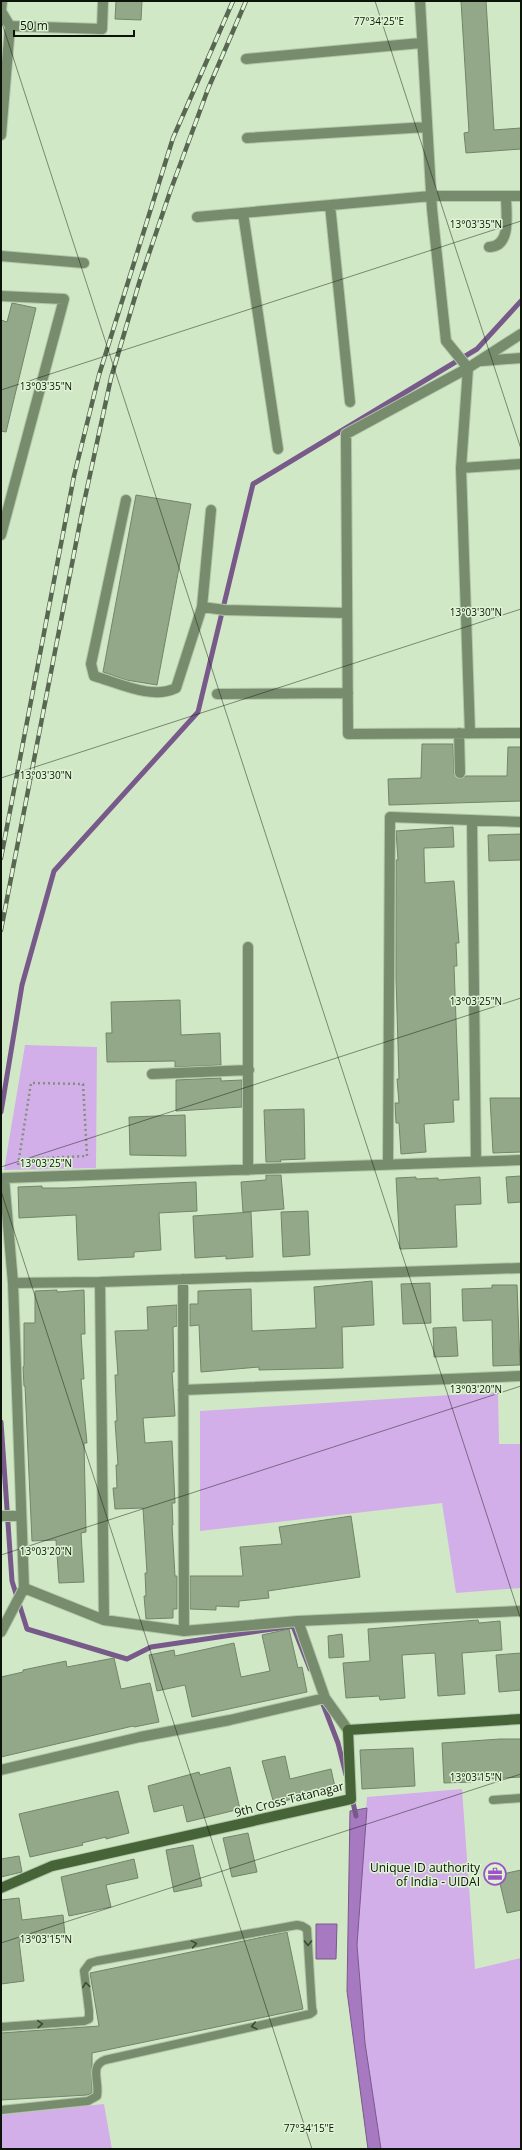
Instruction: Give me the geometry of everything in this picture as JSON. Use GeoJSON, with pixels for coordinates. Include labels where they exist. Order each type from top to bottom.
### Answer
{"type":"FeatureCollection","features":[{"type":"Feature","properties":{"kind":"street"},"geometry":{"type":"LineString","coordinates":[[1,135],[10,26],[1,12],[2,1]]}},
{"type":"Feature","properties":{"kind":"street"},"geometry":{"type":"LineString","coordinates":[[10,26],[102,29],[102,1]]}},
{"type":"Feature","properties":{"kind":"street"},"geometry":{"type":"LineString","coordinates":[[420,1],[421,43],[431,196],[446,341],[467,366],[461,468],[470,732]]}},
{"type":"Feature","properties":{"kind":"street"},"geometry":{"type":"LineString","coordinates":[[246,59],[421,43]]}},
{"type":"Feature","properties":{"kind":"street"},"geometry":{"type":"LineString","coordinates":[[247,138],[427,127]]}},
{"type":"Feature","properties":{"kind":"street"},"geometry":{"type":"LineString","coordinates":[[197,217],[431,196],[521,196]]}},
{"type":"Feature","properties":{"kind":"street"},"geometry":{"type":"LineString","coordinates":[[489,247],[497,247],[501,244],[505,235],[506,196]]}},
{"type":"Feature","properties":{"kind":"street"},"geometry":{"type":"LineString","coordinates":[[330,205],[350,402]]}},
{"type":"Feature","properties":{"kind":"street"},"geometry":{"type":"LineString","coordinates":[[243,213],[278,449]]}},
{"type":"Feature","properties":{"kind":"street"},"geometry":{"type":"LineString","coordinates":[[1,256],[84,263]]}},
{"type":"Feature","properties":{"kind":"street"},"geometry":{"type":"LineString","coordinates":[[1,296],[64,299],[1,535]]}},
{"type":"Feature","properties":{"kind":"street"},"geometry":{"type":"LineString","coordinates":[[521,334],[480,361],[467,366],[346,434],[348,734],[470,732],[521,733]]}},
{"type":"Feature","properties":{"kind":"street"},"geometry":{"type":"LineString","coordinates":[[480,361],[521,358]]}},
{"type":"Feature","properties":{"kind":"street"},"geometry":{"type":"LineString","coordinates":[[461,468],[521,464]]}},
{"type":"Feature","properties":{"kind":"street"},"geometry":{"type":"LineString","coordinates":[[126,500],[91,664],[94,676],[154,693],[167,693],[176,688],[202,607],[211,510]]}},
{"type":"Feature","properties":{"kind":"street"},"geometry":{"type":"LineString","coordinates":[[202,607],[222,610],[348,613]]}},
{"type":"Feature","properties":{"kind":"street"},"geometry":{"type":"LineString","coordinates":[[217,694],[348,694]]}},
{"type":"Feature","properties":{"kind":"street"},"geometry":{"type":"LineString","coordinates":[[459,733],[460,773]]}},
{"type":"Feature","properties":{"kind":"street"},"geometry":{"type":"LineString","coordinates":[[388,1165],[390,817],[521,822]]}},
{"type":"Feature","properties":{"kind":"street"},"geometry":{"type":"LineString","coordinates":[[472,820],[476,1162]]}},
{"type":"Feature","properties":{"kind":"street"},"geometry":{"type":"LineString","coordinates":[[248,947],[248,1170]]}},
{"type":"Feature","properties":{"kind":"street"},"geometry":{"type":"LineString","coordinates":[[152,1074],[249,1070]]}},
{"type":"Feature","properties":{"kind":"street"},"geometry":{"type":"LineString","coordinates":[[1,1632],[23,1590],[13,1283],[4,1178],[521,1160]]}},
{"type":"Feature","properties":{"kind":"street"},"geometry":{"type":"LineString","coordinates":[[13,1283],[100,1282],[521,1268]]}},
{"type":"Feature","properties":{"kind":"street"},"geometry":{"type":"LineString","coordinates":[[184,1279],[184,1631]]}},
{"type":"Feature","properties":{"kind":"street"},"geometry":{"type":"LineString","coordinates":[[100,1282],[104,1620]]}},
{"type":"Feature","properties":{"kind":"street"},"geometry":{"type":"LineString","coordinates":[[183,1390],[521,1376]]}},
{"type":"Feature","properties":{"kind":"street"},"geometry":{"type":"LineString","coordinates":[[1,1516],[21,1516]]}},
{"type":"Feature","properties":{"kind":"street"},"geometry":{"type":"LineString","coordinates":[[23,1590],[104,1620],[184,1631],[298,1621],[521,1611]]}},
{"type":"Feature","properties":{"kind":"street"},"geometry":{"type":"LineString","coordinates":[[298,1621],[325,1698],[348,1730],[521,1719]]}},
{"type":"Feature","properties":{"kind":"street"},"geometry":{"type":"LineString","coordinates":[[1,1770],[140,1737],[230,1720],[325,1698]]}},
{"type":"Feature","properties":{"kind":"street","name":"9th Cross Tatanagar"},"geometry":{"type":"LineString","coordinates":[[1,1888],[52,1866],[351,1799],[348,1730]]}},
{"type":"Feature","properties":{"kind":"lane"},"geometry":{"type":"LineString","coordinates":[[493,1800],[521,1798]]}},
{"type":"Feature","properties":{"kind":"lane"},"geometry":{"type":"LineString","coordinates":[[1,2027],[84,2021],[89,2019],[84,1971],[90,1963],[297,1925],[307,1929],[312,2008],[312,2012],[310,2014],[105,2060],[100,2062],[96,2068],[97,2096],[88,2101],[1,2110]]}},
{"type":"Feature","properties":{"kind":"path"},"geometry":{"type":"LineString","coordinates":[[16,1178],[19,1159],[31,1083],[83,1084],[87,1156],[19,1159]]}},
{"type":"Feature","properties":{"kind":"shaded area"},"geometry":{"type":"Polygon","coordinates":[[[25,1045],[97,1047],[96,1168],[4,1170],[25,1045]]]}},
{"type":"Feature","properties":{"kind":"shaded area"},"geometry":{"type":"Polygon","coordinates":[[[498,1392],[499,1444],[521,1444],[521,1588],[456,1593],[442,1503],[200,1531],[200,1411],[498,1392]]]}},
{"type":"Feature","properties":{"kind":"shaded area"},"geometry":{"type":"Polygon","coordinates":[[[462,1789],[475,1969],[521,1958],[521,2149],[381,2149],[365,2043],[357,1945],[367,1797],[462,1789]]]}},
{"type":"Feature","properties":{"kind":"shaded area"},"geometry":{"type":"Polygon","coordinates":[[[367,1808],[357,1945],[365,2043],[381,2149],[368,2149],[347,1991],[350,1811],[367,1808]]]}},
{"type":"Feature","properties":{"kind":"shaded area"},"geometry":{"type":"Polygon","coordinates":[[[316,1924],[337,1924],[336,1959],[316,1959],[316,1924]]]}},
{"type":"Feature","properties":{"kind":"shaded area"},"geometry":{"type":"Polygon","coordinates":[[[104,2104],[112,2149],[1,2149],[1,2115],[104,2104]]]}},
{"type":"Feature","properties":{"kind":"building"},"geometry":{"type":"Polygon","coordinates":[[[116,1],[142,1],[141,20],[115,19],[116,1]]]}},
{"type":"Feature","properties":{"kind":"building"},"geometry":{"type":"Polygon","coordinates":[[[461,1],[486,1],[494,130],[521,128],[521,149],[466,153],[464,133],[469,132],[461,1]]]}},
{"type":"Feature","properties":{"kind":"building"},"geometry":{"type":"Polygon","coordinates":[[[12,303],[36,308],[6,432],[1,431],[1,320],[7,322],[12,303]]]}},
{"type":"Feature","properties":{"kind":"building"},"geometry":{"type":"Polygon","coordinates":[[[136,495],[191,504],[157,685],[126,680],[103,672],[136,495]]]}},
{"type":"Feature","properties":{"kind":"building"},"geometry":{"type":"Polygon","coordinates":[[[422,744],[453,744],[454,774],[460,779],[466,776],[507,776],[508,747],[521,747],[521,801],[389,805],[388,779],[421,778],[422,744]]]}},
{"type":"Feature","properties":{"kind":"building"},"geometry":{"type":"Polygon","coordinates":[[[453,827],[454,847],[424,848],[424,855],[425,883],[454,881],[459,943],[456,943],[457,966],[454,966],[459,1100],[453,1100],[454,1122],[424,1124],[426,1152],[401,1154],[399,1123],[396,1123],[395,1103],[399,1103],[397,1079],[399,1079],[396,978],[396,860],[398,860],[396,831],[453,827]]]}},
{"type":"Feature","properties":{"kind":"building"},"geometry":{"type":"Polygon","coordinates":[[[521,834],[521,860],[489,861],[488,835],[521,834]]]}},
{"type":"Feature","properties":{"kind":"building"},"geometry":{"type":"Polygon","coordinates":[[[180,1000],[181,1035],[220,1033],[221,1065],[175,1067],[175,1061],[107,1062],[106,1033],[112,1033],[111,1002],[180,1000]]]}},
{"type":"Feature","properties":{"kind":"building"},"geometry":{"type":"Polygon","coordinates":[[[221,1078],[221,1081],[242,1080],[242,1107],[176,1111],[176,1080],[221,1078]]]}},
{"type":"Feature","properties":{"kind":"building"},"geometry":{"type":"Polygon","coordinates":[[[490,1098],[521,1098],[521,1152],[493,1153],[490,1098]]]}},
{"type":"Feature","properties":{"kind":"building"},"geometry":{"type":"Polygon","coordinates":[[[304,1109],[305,1159],[266,1162],[264,1110],[304,1109]]]}},
{"type":"Feature","properties":{"kind":"building"},"geometry":{"type":"Polygon","coordinates":[[[185,1115],[186,1156],[130,1155],[129,1117],[185,1115]]]}},
{"type":"Feature","properties":{"kind":"building"},"geometry":{"type":"Polygon","coordinates":[[[266,1175],[281,1175],[284,1209],[243,1212],[241,1182],[266,1180],[266,1175]]]}},
{"type":"Feature","properties":{"kind":"building"},"geometry":{"type":"Polygon","coordinates":[[[521,1176],[521,1202],[508,1203],[506,1177],[521,1176]]]}},
{"type":"Feature","properties":{"kind":"building"},"geometry":{"type":"Polygon","coordinates":[[[416,1177],[416,1179],[438,1178],[438,1180],[480,1177],[481,1204],[455,1205],[457,1247],[400,1249],[396,1178],[416,1177]]]}},
{"type":"Feature","properties":{"kind":"building"},"geometry":{"type":"Polygon","coordinates":[[[196,1182],[197,1211],[159,1213],[161,1250],[134,1252],[134,1257],[78,1260],[76,1215],[19,1218],[18,1187],[42,1186],[42,1188],[65,1188],[196,1182]]]}},
{"type":"Feature","properties":{"kind":"building"},"geometry":{"type":"Polygon","coordinates":[[[308,1211],[310,1255],[283,1257],[281,1212],[308,1211]]]}},
{"type":"Feature","properties":{"kind":"building"},"geometry":{"type":"Polygon","coordinates":[[[251,1212],[253,1257],[226,1259],[226,1256],[195,1258],[193,1216],[251,1212]]]}},
{"type":"Feature","properties":{"kind":"building"},"geometry":{"type":"Polygon","coordinates":[[[372,1281],[374,1325],[342,1327],[343,1368],[259,1370],[259,1367],[201,1372],[199,1325],[190,1326],[190,1304],[198,1304],[198,1291],[251,1289],[252,1331],[316,1328],[314,1287],[372,1281]]]}},
{"type":"Feature","properties":{"kind":"building"},"geometry":{"type":"Polygon","coordinates":[[[430,1283],[431,1323],[403,1324],[401,1284],[430,1283]]]}},
{"type":"Feature","properties":{"kind":"building"},"geometry":{"type":"Polygon","coordinates":[[[492,1285],[517,1285],[520,1365],[493,1366],[492,1320],[463,1321],[462,1289],[492,1288],[492,1285]]]}},
{"type":"Feature","properties":{"kind":"building"},"geometry":{"type":"Polygon","coordinates":[[[57,1290],[57,1292],[84,1290],[85,1334],[81,1334],[84,1379],[81,1379],[87,1443],[84,1443],[86,1532],[81,1533],[84,1582],[59,1583],[56,1540],[32,1541],[23,1367],[24,1323],[35,1323],[35,1291],[57,1290]]]}},
{"type":"Feature","properties":{"kind":"building"},"geometry":{"type":"Polygon","coordinates":[[[177,1305],[177,1326],[173,1327],[174,1372],[172,1372],[175,1416],[143,1418],[145,1443],[172,1441],[175,1503],[172,1503],[172,1525],[175,1576],[177,1576],[177,1609],[173,1609],[173,1618],[146,1619],[144,1596],[146,1596],[145,1573],[147,1573],[143,1508],[115,1509],[113,1488],[117,1488],[116,1465],[118,1465],[115,1421],[117,1421],[115,1375],[118,1375],[115,1331],[148,1330],[147,1307],[177,1305]]]}},
{"type":"Feature","properties":{"kind":"building"},"geometry":{"type":"Polygon","coordinates":[[[456,1327],[458,1356],[434,1357],[433,1328],[456,1327]]]}},
{"type":"Feature","properties":{"kind":"building"},"geometry":{"type":"Polygon","coordinates":[[[351,1516],[360,1577],[268,1591],[269,1598],[239,1601],[239,1607],[216,1606],[216,1610],[190,1609],[190,1576],[243,1576],[240,1547],[282,1544],[279,1527],[351,1516]]]}},
{"type":"Feature","properties":{"kind":"building"},"geometry":{"type":"Polygon","coordinates":[[[478,1620],[479,1623],[500,1621],[502,1650],[462,1653],[465,1694],[438,1696],[435,1653],[402,1655],[405,1698],[380,1700],[379,1696],[346,1698],[343,1663],[370,1661],[368,1629],[478,1620]]]}},
{"type":"Feature","properties":{"kind":"building"},"geometry":{"type":"Polygon","coordinates":[[[289,1629],[298,1668],[302,1667],[307,1692],[192,1717],[185,1685],[157,1691],[149,1655],[174,1650],[175,1656],[234,1643],[241,1677],[270,1671],[262,1635],[289,1629]]]}},
{"type":"Feature","properties":{"kind":"building"},"geometry":{"type":"Polygon","coordinates":[[[342,1634],[344,1657],[329,1658],[328,1636],[342,1634]]]}},
{"type":"Feature","properties":{"kind":"building"},"geometry":{"type":"Polygon","coordinates":[[[521,1653],[521,1690],[499,1692],[496,1655],[521,1653]]]}},
{"type":"Feature","properties":{"kind":"building"},"geometry":{"type":"Polygon","coordinates":[[[114,1658],[121,1689],[150,1683],[159,1722],[133,1726],[1,1757],[1,1677],[23,1672],[23,1670],[66,1661],[67,1667],[114,1658]]]}},
{"type":"Feature","properties":{"kind":"building"},"geometry":{"type":"Polygon","coordinates":[[[521,1739],[521,1777],[444,1783],[442,1743],[521,1739]]]}},
{"type":"Feature","properties":{"kind":"building"},"geometry":{"type":"Polygon","coordinates":[[[413,1748],[415,1786],[362,1789],[360,1750],[413,1748]]]}},
{"type":"Feature","properties":{"kind":"building"},"geometry":{"type":"Polygon","coordinates":[[[285,1756],[290,1779],[331,1769],[335,1787],[274,1804],[262,1761],[285,1756]]]}},
{"type":"Feature","properties":{"kind":"building"},"geometry":{"type":"Polygon","coordinates":[[[230,1767],[240,1809],[187,1822],[183,1805],[154,1812],[148,1786],[199,1772],[200,1775],[230,1767]]]}},
{"type":"Feature","properties":{"kind":"building"},"geometry":{"type":"Polygon","coordinates":[[[118,1791],[129,1833],[106,1839],[106,1837],[82,1843],[83,1845],[30,1857],[19,1814],[118,1791]]]}},
{"type":"Feature","properties":{"kind":"building"},"geometry":{"type":"Polygon","coordinates":[[[248,1833],[257,1872],[232,1877],[223,1838],[248,1833]]]}},
{"type":"Feature","properties":{"kind":"building"},"geometry":{"type":"Polygon","coordinates":[[[193,1845],[202,1886],[174,1892],[166,1850],[193,1845]]]}},
{"type":"Feature","properties":{"kind":"building"},"geometry":{"type":"Polygon","coordinates":[[[19,1856],[22,1872],[1,1877],[1,1859],[19,1856]]]}},
{"type":"Feature","properties":{"kind":"building"},"geometry":{"type":"Polygon","coordinates":[[[134,1859],[138,1878],[106,1885],[111,1907],[69,1916],[61,1877],[134,1859]]]}},
{"type":"Feature","properties":{"kind":"building"},"geometry":{"type":"Polygon","coordinates":[[[521,1870],[521,1910],[507,1913],[498,1875],[521,1870]]]}},
{"type":"Feature","properties":{"kind":"building"},"geometry":{"type":"Polygon","coordinates":[[[19,1898],[22,1920],[63,1915],[65,1935],[19,1941],[24,1981],[1,1984],[1,1900],[19,1898]]]}},
{"type":"Feature","properties":{"kind":"building"},"geometry":{"type":"Polygon","coordinates":[[[287,1932],[303,2009],[92,2053],[92,2093],[87,2095],[1,2100],[1,2033],[99,2026],[90,1973],[287,1932]]]}},
{"type":"Feature","properties":{"kind":"waterway"},"geometry":{"type":"LineString","coordinates":[[1,1112],[22,985],[54,871],[198,712],[253,484],[477,349],[521,301]]}},
{"type":"Feature","properties":{"kind":"waterway"},"geometry":{"type":"LineString","coordinates":[[1,1422],[12,1581],[27,1629],[127,1659],[151,1647],[293,1626],[310,1669]]}},
{"type":"Feature","properties":{"kind":"waterway"},"geometry":{"type":"LineString","coordinates":[[321,1699],[338,1743],[346,1775]]}},
{"type":"Feature","properties":{"kind":"waterway"},"geometry":{"type":"LineString","coordinates":[[352,1798],[356,1816]]}},
{"type":"Feature","properties":{"kind":"railway"},"geometry":{"type":"LineString","coordinates":[[1,858],[74,476],[99,375],[173,138],[233,1]]}},
{"type":"Feature","properties":{"kind":"railway"},"geometry":{"type":"LineString","coordinates":[[1,930],[83,507],[111,378],[140,280],[170,192],[208,89],[246,1]]}},
{"type":"Feature","properties":{"kind":"place","name":"Unique ID authority of India - UIDAI"},"geometry":{"type":"Point","coordinates":[495,1874]}}]}
